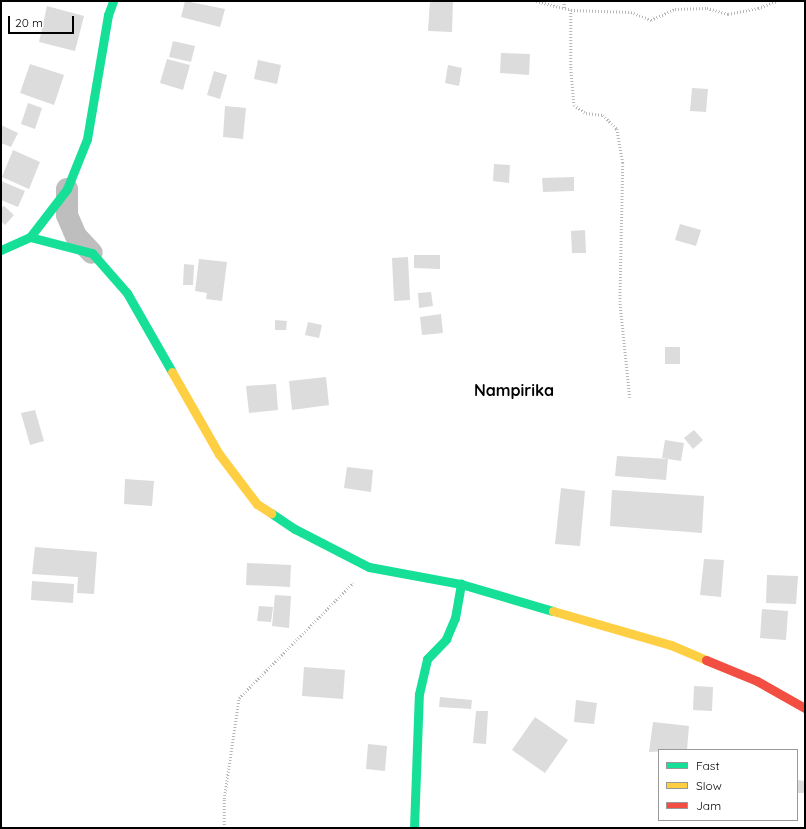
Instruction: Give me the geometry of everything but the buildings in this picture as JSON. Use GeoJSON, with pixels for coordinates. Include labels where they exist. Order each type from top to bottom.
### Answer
{"type":"FeatureCollection","features":[{"type":"Feature","properties":{"kind":"street"},"geometry":{"type":"LineString","coordinates":[[1,250],[30,237],[67,189],[87,139],[108,15],[113,1]]}},
{"type":"Feature","properties":{"kind":"street"},"geometry":{"type":"LineString","coordinates":[[67,189],[66,215],[76,236],[127,293],[219,454],[257,504],[295,529],[369,567],[461,584],[671,645],[757,681],[805,708]]}},
{"type":"Feature","properties":{"kind":"street"},"geometry":{"type":"LineString","coordinates":[[30,237],[92,253]]}},
{"type":"Feature","properties":{"kind":"street"},"geometry":{"type":"LineString","coordinates":[[414,828],[419,694],[427,659],[446,638],[455,618],[461,584]]}},
{"type":"Feature","properties":{"kind":"path"},"geometry":{"type":"LineString","coordinates":[[536,1],[571,10],[631,12],[651,20],[675,10],[706,8],[728,14],[758,8],[777,1]]}},
{"type":"Feature","properties":{"kind":"path"},"geometry":{"type":"LineString","coordinates":[[564,1],[564,8]]}},
{"type":"Feature","properties":{"kind":"path"},"geometry":{"type":"LineString","coordinates":[[571,10],[571,69],[574,105],[586,113],[603,115],[617,129],[622,156],[620,301],[630,397]]}},
{"type":"Feature","properties":{"kind":"path"},"geometry":{"type":"LineString","coordinates":[[224,828],[224,799],[239,698],[369,567]]}},
{"type":"Feature","properties":{"kind":"traffic: fast"},"geometry":{"type":"LineString","coordinates":[[1,250],[30,237],[67,189],[87,139],[108,15],[113,1]]}},
{"type":"Feature","properties":{"kind":"traffic: fast"},"geometry":{"type":"LineString","coordinates":[[30,237],[92,253],[127,293],[172,372]]}},
{"type":"Feature","properties":{"kind":"traffic: fast"},"geometry":{"type":"LineString","coordinates":[[271,513],[295,529],[369,567],[461,584],[553,611]]}},
{"type":"Feature","properties":{"kind":"traffic: fast"},"geometry":{"type":"LineString","coordinates":[[414,828],[419,694],[427,659],[446,639],[455,618],[461,584]]}},
{"type":"Feature","properties":{"kind":"traffic: slow"},"geometry":{"type":"LineString","coordinates":[[172,372],[219,454],[257,504],[271,513]]}},
{"type":"Feature","properties":{"kind":"traffic: slow"},"geometry":{"type":"LineString","coordinates":[[553,611],[671,645],[706,660]]}},
{"type":"Feature","properties":{"kind":"traffic: jam"},"geometry":{"type":"LineString","coordinates":[[706,660],[757,681],[805,708]]}},
{"type":"Feature","properties":{"kind":"district","name":"Nampirika"},"geometry":{"type":"Point","coordinates":[514,390]}}]}
